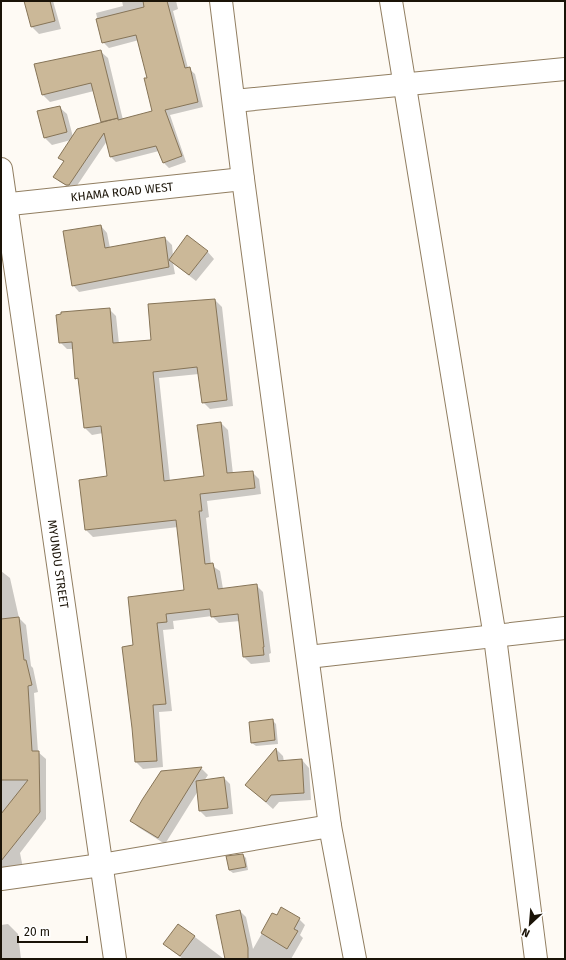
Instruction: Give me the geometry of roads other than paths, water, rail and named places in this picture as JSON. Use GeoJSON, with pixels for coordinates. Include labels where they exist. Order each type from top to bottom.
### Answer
{"type":"FeatureCollection","features":[{"type":"Feature","properties":{"kind":"street"},"geometry":{"type":"LineString","coordinates":[[221,1],[243,179],[330,826],[355,959]]}},
{"type":"Feature","properties":{"kind":"street"},"geometry":{"type":"LineString","coordinates":[[390,1],[495,637],[536,959]]}},
{"type":"Feature","properties":{"kind":"street"},"geometry":{"type":"LineString","coordinates":[[234,101],[403,83],[565,69]]}},
{"type":"Feature","properties":{"kind":"street","name":"MYUNDU STREET"},"geometry":{"type":"LineString","coordinates":[[1,169],[4,204],[114,959]]}},
{"type":"Feature","properties":{"kind":"street","name":"KHAMA ROAD WEST"},"geometry":{"type":"LineString","coordinates":[[4,204],[243,179]]}},
{"type":"Feature","properties":{"kind":"street"},"geometry":{"type":"LineString","coordinates":[[308,657],[565,628]]}},
{"type":"Feature","properties":{"kind":"street"},"geometry":{"type":"LineString","coordinates":[[1,879],[101,865],[330,826]]}}]}
